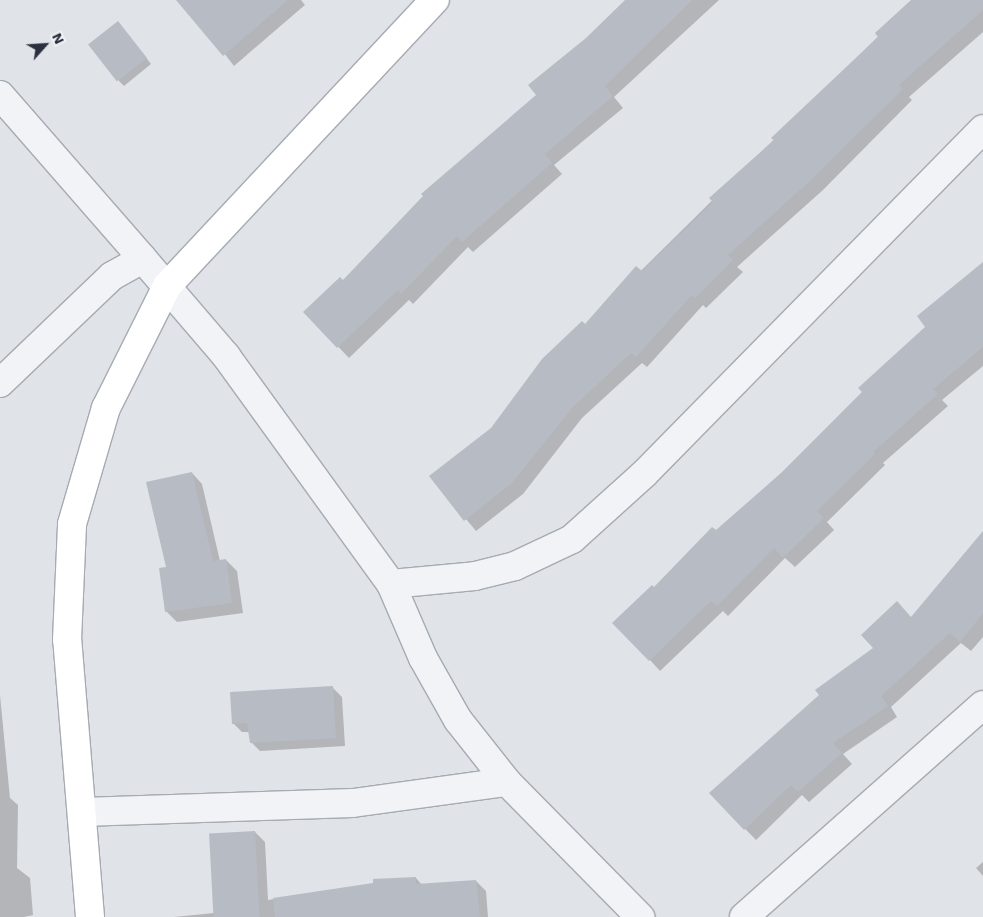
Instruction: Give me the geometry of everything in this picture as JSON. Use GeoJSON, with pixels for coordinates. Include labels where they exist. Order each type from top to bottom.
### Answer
{"type":"FeatureCollection","features":[{"type":"Feature","properties":{"kind":"main road"},"geometry":{"type":"LineString","coordinates":[[90,917],[67,640],[72,524],[106,408],[167,286],[435,0]]}},
{"type":"Feature","properties":{"kind":"street"},"geometry":{"type":"LineString","coordinates":[[0,95],[226,356],[391,584],[423,658],[458,720],[507,782],[640,917]]}},
{"type":"Feature","properties":{"kind":"street"},"geometry":{"type":"LineString","coordinates":[[391,584],[475,576],[515,566],[572,539],[645,472],[983,130]]}},
{"type":"Feature","properties":{"kind":"street"},"geometry":{"type":"LineString","coordinates":[[0,383],[112,276],[143,259]]}},
{"type":"Feature","properties":{"kind":"street"},"geometry":{"type":"LineString","coordinates":[[744,917],[983,705]]}},
{"type":"Feature","properties":{"kind":"street"},"geometry":{"type":"LineString","coordinates":[[82,812],[353,803],[507,782]]}},
{"type":"Feature","properties":{"kind":"building"},"geometry":{"type":"Polygon","coordinates":[[[176,0],[288,0],[223,56],[176,0]]]}},
{"type":"Feature","properties":{"kind":"building"},"geometry":{"type":"Polygon","coordinates":[[[625,0],[692,0],[605,86],[613,96],[545,154],[552,163],[462,242],[457,236],[401,294],[398,290],[337,348],[303,312],[340,277],[343,280],[423,196],[421,194],[536,95],[528,85],[586,38],[625,0]]]}},
{"type":"Feature","properties":{"kind":"building"},"geometry":{"type":"Polygon","coordinates":[[[911,0],[983,0],[983,10],[899,85],[903,89],[812,179],[728,255],[733,260],[695,298],[692,295],[636,357],[631,353],[572,408],[512,483],[464,521],[429,476],[491,428],[542,359],[582,321],[585,324],[636,266],[642,271],[713,202],[709,198],[774,140],[771,138],[878,37],[875,33],[911,0]]]}},
{"type":"Feature","properties":{"kind":"building"},"geometry":{"type":"Polygon","coordinates":[[[118,21],[147,58],[117,81],[88,44],[118,21]]]}},
{"type":"Feature","properties":{"kind":"building"},"geometry":{"type":"Polygon","coordinates":[[[983,262],[983,347],[933,389],[938,394],[873,452],[875,454],[817,511],[824,518],[783,558],[774,548],[717,606],[711,601],[649,661],[612,623],[652,585],[654,587],[712,527],[716,530],[781,473],[862,392],[858,388],[925,327],[917,316],[983,262]]]}},
{"type":"Feature","properties":{"kind":"building"},"geometry":{"type":"Polygon","coordinates":[[[192,472],[213,561],[226,559],[232,603],[165,612],[159,568],[166,567],[146,482],[192,472]]]}},
{"type":"Feature","properties":{"kind":"building"},"geometry":{"type":"Polygon","coordinates":[[[983,531],[983,613],[960,642],[950,633],[881,696],[888,706],[833,743],[842,753],[798,792],[791,785],[744,830],[709,793],[819,695],[815,690],[873,648],[861,635],[897,601],[911,617],[983,531]]]}},
{"type":"Feature","properties":{"kind":"building"},"geometry":{"type":"Polygon","coordinates":[[[333,686],[336,738],[250,743],[247,723],[232,724],[230,692],[333,686]]]}},
{"type":"Feature","properties":{"kind":"building"},"geometry":{"type":"Polygon","coordinates":[[[255,831],[260,917],[213,917],[209,833],[255,831]]]}},
{"type":"Feature","properties":{"kind":"building"},"geometry":{"type":"Polygon","coordinates":[[[416,877],[416,884],[476,880],[480,917],[275,917],[273,898],[373,883],[373,879],[416,877]]]}}]}
